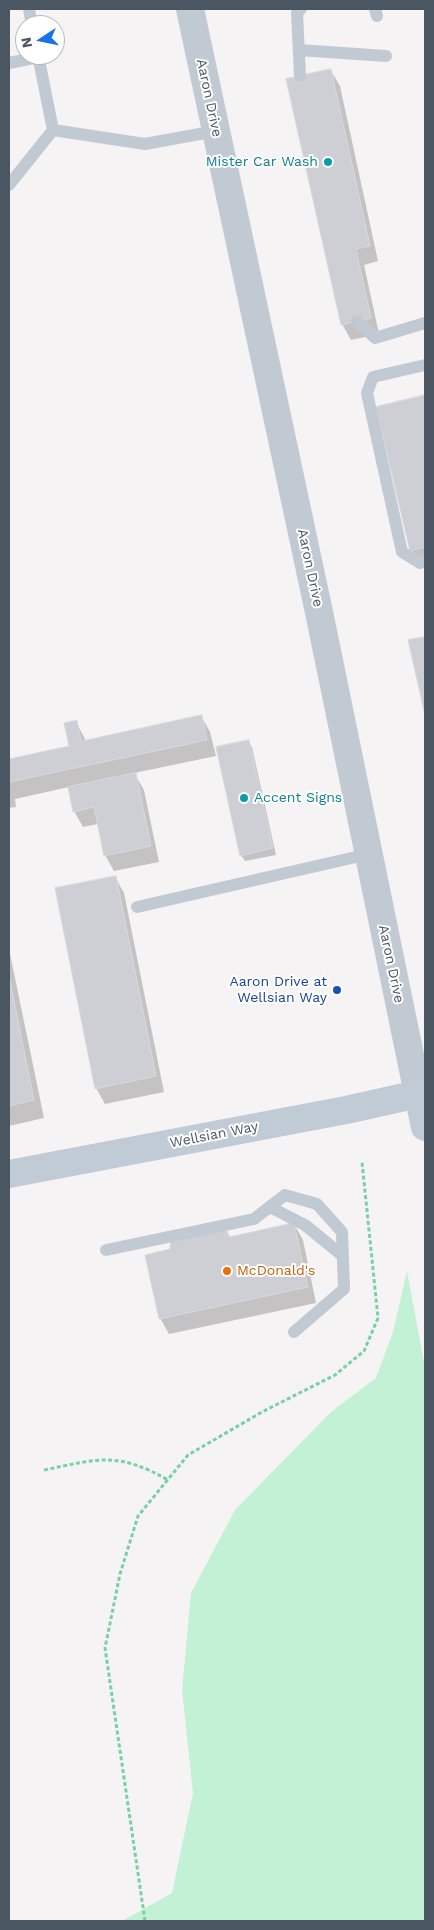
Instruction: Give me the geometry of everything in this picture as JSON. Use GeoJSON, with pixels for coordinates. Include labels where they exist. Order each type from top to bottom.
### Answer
{"type":"FeatureCollection","features":[{"type":"Feature","properties":{"kind":"main road","name":"Aaron Drive"},"geometry":{"type":"LineString","coordinates":[[418,1094],[425,1127]]}},
{"type":"Feature","properties":{"kind":"main road","name":"Wellsian Way"},"geometry":{"type":"LineString","coordinates":[[9,1174],[346,1110],[418,1094]]}},
{"type":"Feature","properties":{"kind":"street","name":"Aaron Drive"},"geometry":{"type":"LineString","coordinates":[[190,9],[320,617],[418,1094]]}},
{"type":"Feature","properties":{"kind":"lane"},"geometry":{"type":"LineString","coordinates":[[300,76],[298,12],[301,9]]}},
{"type":"Feature","properties":{"kind":"lane"},"geometry":{"type":"LineString","coordinates":[[299,50],[386,56]]}},
{"type":"Feature","properties":{"kind":"lane"},"geometry":{"type":"LineString","coordinates":[[9,185],[53,130],[41,65]]}},
{"type":"Feature","properties":{"kind":"lane"},"geometry":{"type":"LineString","coordinates":[[53,130],[145,144],[216,131]]}},
{"type":"Feature","properties":{"kind":"lane"},"geometry":{"type":"LineString","coordinates":[[357,321],[376,338],[425,323]]}},
{"type":"Feature","properties":{"kind":"lane"},"geometry":{"type":"LineString","coordinates":[[425,365],[373,377],[367,393],[402,552],[420,563],[425,561]]}},
{"type":"Feature","properties":{"kind":"lane"},"geometry":{"type":"LineString","coordinates":[[137,907],[369,854]]}},
{"type":"Feature","properties":{"kind":"lane"},"geometry":{"type":"LineString","coordinates":[[106,1250],[254,1219],[285,1196],[317,1204],[342,1232],[344,1289],[294,1332]]}},
{"type":"Feature","properties":{"kind":"lane"},"geometry":{"type":"LineString","coordinates":[[270,1207],[305,1225],[343,1256]]}},
{"type":"Feature","properties":{"kind":"path"},"geometry":{"type":"LineString","coordinates":[[44,1470],[100,1458],[127,1461],[148,1469],[168,1480],[138,1516],[120,1574],[105,1648],[145,1921]]}},
{"type":"Feature","properties":{"kind":"green space"},"geometry":{"type":"Polygon","coordinates":[[[407,1271],[425,1368],[425,1921],[122,1921],[172,1893],[193,1793],[182,1690],[191,1593],[235,1510],[331,1412],[376,1378],[393,1332],[407,1271]]]}},
{"type":"Feature","properties":{"kind":"building","name":"Mister Car Wash"},"geometry":{"type":"Polygon","coordinates":[[[331,69],[370,246],[356,249],[371,318],[341,325],[286,79],[331,69]]]}},
{"type":"Feature","properties":{"kind":"building"},"geometry":{"type":"Polygon","coordinates":[[[425,395],[425,547],[410,551],[376,407],[425,395]]]}},
{"type":"Feature","properties":{"kind":"building"},"geometry":{"type":"Polygon","coordinates":[[[425,637],[425,715],[408,640],[425,637]]]}},
{"type":"Feature","properties":{"kind":"building"},"geometry":{"type":"Polygon","coordinates":[[[202,715],[207,740],[9,782],[9,759],[69,746],[64,723],[77,720],[81,741],[202,715]]]}},
{"type":"Feature","properties":{"kind":"building","name":"Accent Signs"},"geometry":{"type":"Polygon","coordinates":[[[249,740],[273,848],[240,856],[216,747],[249,740]]]}},
{"type":"Feature","properties":{"kind":"building"},"geometry":{"type":"Polygon","coordinates":[[[136,773],[151,846],[104,856],[94,807],[73,812],[68,787],[136,773]]]}},
{"type":"Feature","properties":{"kind":"building"},"geometry":{"type":"Polygon","coordinates":[[[116,876],[156,1076],[95,1089],[55,888],[116,876]]]}},
{"type":"Feature","properties":{"kind":"building"},"geometry":{"type":"Polygon","coordinates":[[[9,976],[34,1100],[9,1106],[9,976]]]}},
{"type":"Feature","properties":{"kind":"building","name":"McDonald's"},"geometry":{"type":"Polygon","coordinates":[[[294,1223],[308,1287],[159,1319],[145,1255],[170,1249],[171,1239],[226,1228],[228,1237],[294,1223]]]}},
{"type":"Feature","properties":{"kind":"place","name":"Mister Car Wash"},"geometry":{"type":"Point","coordinates":[328,162]}},
{"type":"Feature","properties":{"kind":"place","name":"Accent Signs"},"geometry":{"type":"Point","coordinates":[244,798]}},
{"type":"Feature","properties":{"kind":"place","name":"Aaron Drive at Wellsian Way"},"geometry":{"type":"Point","coordinates":[337,990]}},
{"type":"Feature","properties":{"kind":"place","name":"McDonald's"},"geometry":{"type":"Point","coordinates":[227,1271]}}]}
